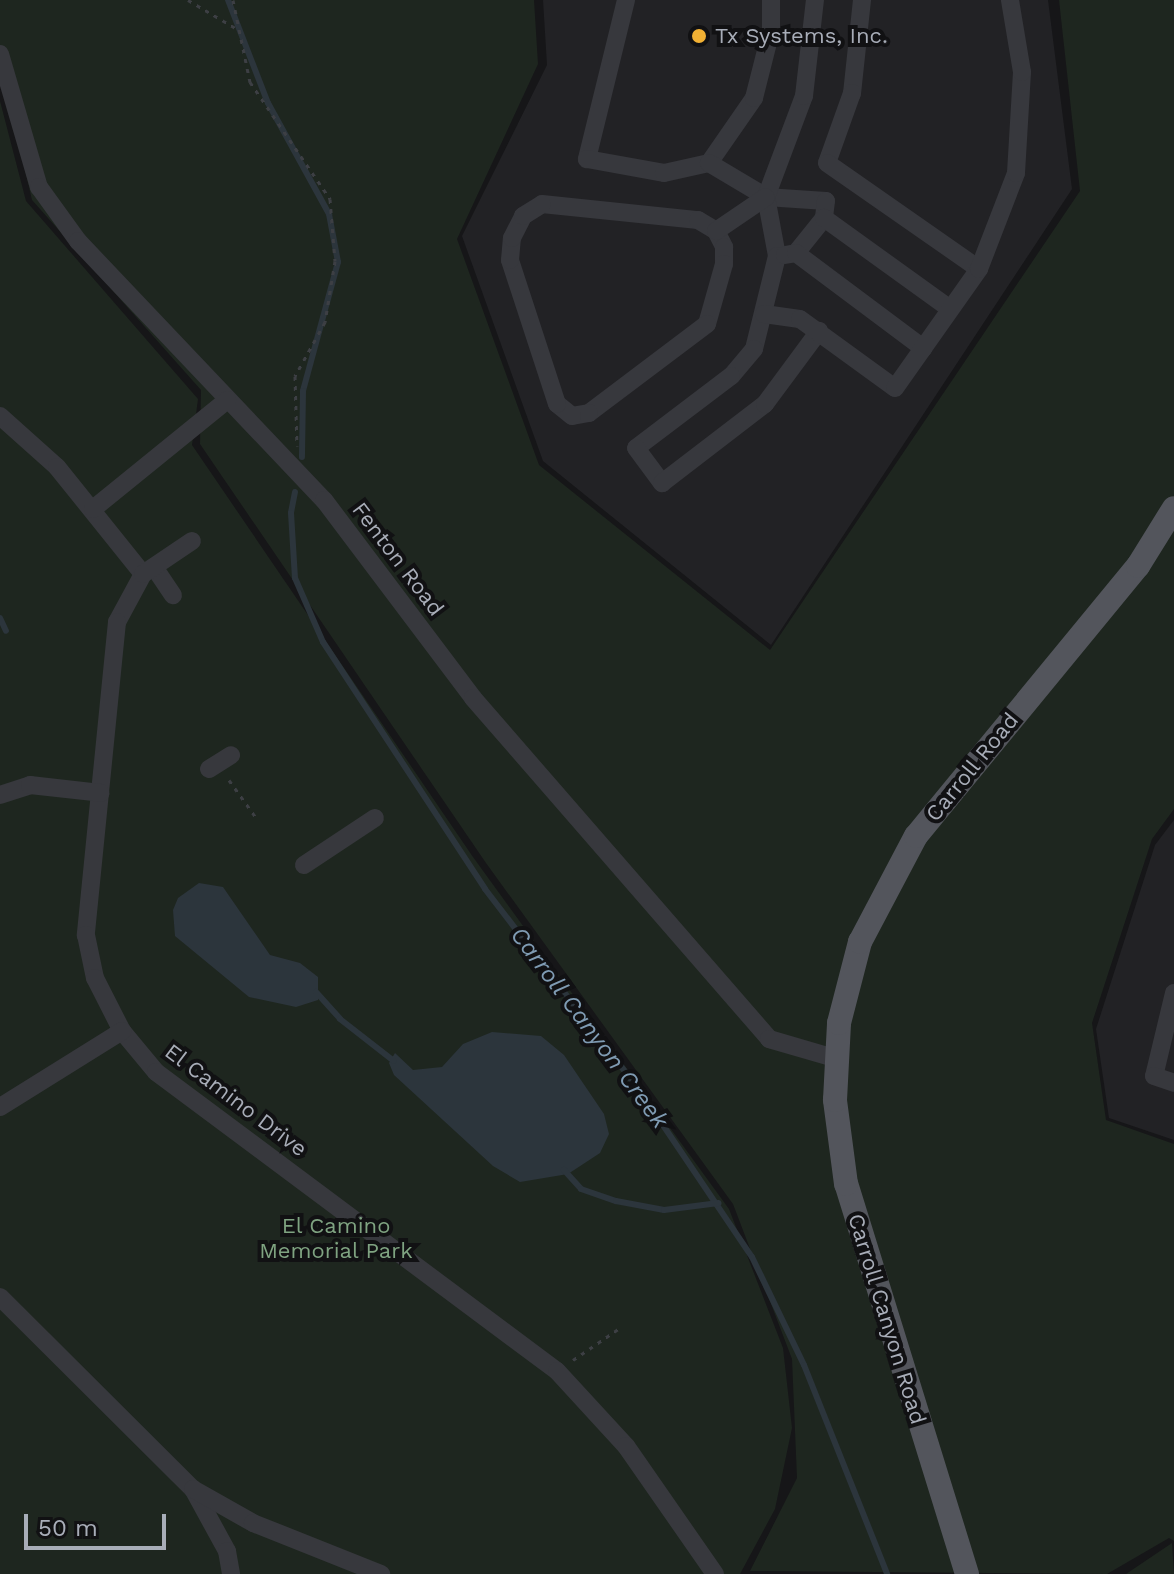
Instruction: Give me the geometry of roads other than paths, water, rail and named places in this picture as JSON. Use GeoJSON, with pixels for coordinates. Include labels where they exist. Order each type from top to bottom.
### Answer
{"type":"FeatureCollection","features":[{"type":"Feature","properties":{"kind":"main road","name":"Carroll Road"},"geometry":{"type":"LineString","coordinates":[[838,1059],[839,1023],[853,968],[893,873],[916,836],[1138,566],[1174,508]]}},
{"type":"Feature","properties":{"kind":"main road","name":"Carroll Canyon Road"},"geometry":{"type":"LineString","coordinates":[[838,1059],[835,1100],[846,1184],[967,1574]]}},
{"type":"Feature","properties":{"kind":"street"},"geometry":{"type":"LineString","coordinates":[[626,0],[587,159],[664,173],[709,163],[754,98],[771,31],[771,0]]}},
{"type":"Feature","properties":{"kind":"street"},"geometry":{"type":"LineString","coordinates":[[716,231],[766,197],[804,96],[815,0]]}},
{"type":"Feature","properties":{"kind":"street"},"geometry":{"type":"LineString","coordinates":[[862,0],[852,93],[827,163],[979,269]]}},
{"type":"Feature","properties":{"kind":"street"},"geometry":{"type":"LineString","coordinates":[[764,314],[800,319],[895,388],[979,269],[1016,173],[1022,72],[1010,0]]}},
{"type":"Feature","properties":{"kind":"street","name":"Fenton Road"},"geometry":{"type":"LineString","coordinates":[[0,54],[39,187],[78,241],[298,474],[473,698],[769,1039],[838,1059]]}},
{"type":"Feature","properties":{"kind":"street"},"geometry":{"type":"LineString","coordinates":[[709,163],[766,197],[825,209],[950,309]]}},
{"type":"Feature","properties":{"kind":"street"},"geometry":{"type":"LineString","coordinates":[[819,331],[765,404],[662,483],[636,448],[731,376],[754,349],[786,254],[825,209],[845,175]]}},
{"type":"Feature","properties":{"kind":"street"},"geometry":{"type":"LineString","coordinates":[[766,197],[786,254],[923,348]]}},
{"type":"Feature","properties":{"kind":"street"},"geometry":{"type":"LineString","coordinates":[[542,204],[698,220],[716,231],[724,264],[707,324],[589,413],[572,416],[557,404],[510,260],[512,238],[523,216],[542,204]]}},
{"type":"Feature","properties":{"kind":"street"},"geometry":{"type":"LineString","coordinates":[[93,509],[227,400]]}},
{"type":"Feature","properties":{"kind":"street"},"geometry":{"type":"LineString","coordinates":[[0,416],[173,595]]}},
{"type":"Feature","properties":{"kind":"street","name":"El Camino Drive"},"geometry":{"type":"LineString","coordinates":[[192,541],[148,570],[131,604],[117,622],[86,935],[95,978],[122,1031],[156,1072],[557,1371],[626,1446],[715,1574]]}},
{"type":"Feature","properties":{"kind":"street"},"geometry":{"type":"LineString","coordinates":[[0,795],[30,785],[101,793]]}},
{"type":"Feature","properties":{"kind":"street"},"geometry":{"type":"LineString","coordinates":[[304,865],[375,818]]}},
{"type":"Feature","properties":{"kind":"street"},"geometry":{"type":"LineString","coordinates":[[1174,993],[1154,1076],[1174,1083]]}},
{"type":"Feature","properties":{"kind":"street"},"geometry":{"type":"LineString","coordinates":[[0,1107],[122,1031]]}},
{"type":"Feature","properties":{"kind":"street"},"geometry":{"type":"LineString","coordinates":[[0,1297],[193,1489],[253,1523],[381,1574]]}},
{"type":"Feature","properties":{"kind":"street"},"geometry":{"type":"LineString","coordinates":[[193,1489],[227,1551],[231,1574]]}},
{"type":"Feature","properties":{"kind":"waterway","name":"Carroll Canyon Creek"},"geometry":{"type":"LineString","coordinates":[[228,0],[268,103],[329,214],[338,262],[303,391],[302,457]]}},
{"type":"Feature","properties":{"kind":"waterway","name":"Carroll Canyon Creek"},"geometry":{"type":"LineString","coordinates":[[295,492],[291,513],[295,578],[323,642],[485,889],[640,1091],[752,1257],[804,1365],[887,1574]]}},
{"type":"Feature","properties":{"kind":"waterway"},"geometry":{"type":"LineString","coordinates":[[0,618],[6,631]]}},
{"type":"Feature","properties":{"kind":"waterway"},"geometry":{"type":"LineString","coordinates":[[316,992],[340,1019],[394,1061]]}},
{"type":"Feature","properties":{"kind":"waterway"},"geometry":{"type":"LineString","coordinates":[[564,1170],[581,1189],[616,1201],[664,1210],[719,1203]]}},
{"type":"Feature","properties":{"kind":"place","name":"Tx Systems, Inc."},"geometry":{"type":"Point","coordinates":[699,36]}},
{"type":"Feature","properties":{"kind":"park label","name":"El Camino Memorial Park"},"geometry":{"type":"Point","coordinates":[336,1238]}}]}
